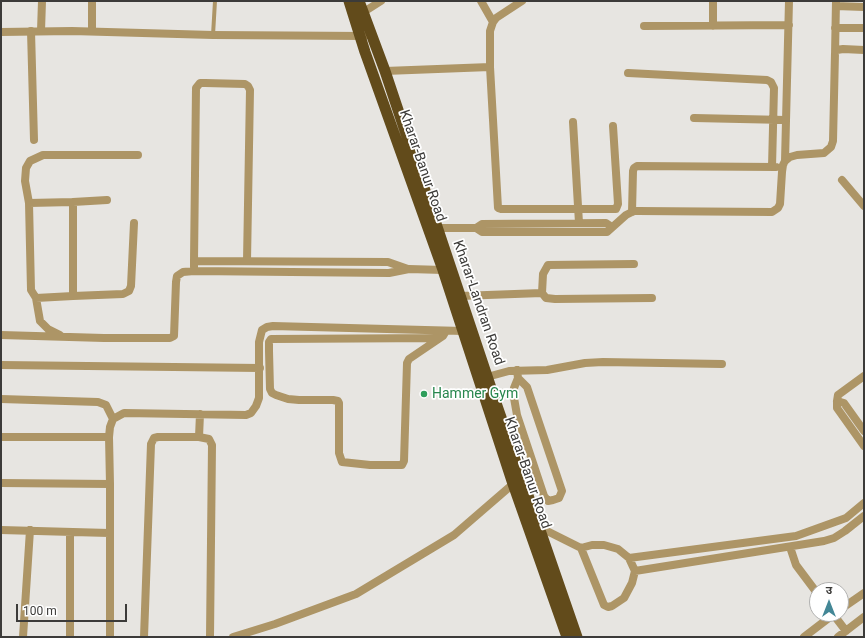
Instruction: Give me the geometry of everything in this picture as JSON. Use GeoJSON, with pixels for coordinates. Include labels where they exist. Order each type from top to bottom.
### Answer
{"type":"FeatureCollection","features":[{"type":"Feature","properties":{"kind":"highway"},"geometry":{"type":"LineString","coordinates":[[349,1],[359,15]]}},
{"type":"Feature","properties":{"kind":"highway","name":"Kharar-Landran Road"},"geometry":{"type":"LineString","coordinates":[[359,1],[359,15],[366,36],[385,71],[438,228],[451,283],[460,296],[487,377],[518,482],[539,527],[577,637]]}},
{"type":"Feature","properties":{"kind":"highway","name":"Kharar-Banur Road"},"geometry":{"type":"LineString","coordinates":[[366,36],[443,270],[451,283],[463,331],[518,482],[567,637]]}},
{"type":"Feature","properties":{"kind":"street"},"geometry":{"type":"LineString","coordinates":[[41,31],[42,1]]}},
{"type":"Feature","properties":{"kind":"street"},"geometry":{"type":"LineString","coordinates":[[92,1],[92,31]]}},
{"type":"Feature","properties":{"kind":"street"},"geometry":{"type":"LineString","coordinates":[[359,15],[381,1]]}},
{"type":"Feature","properties":{"kind":"street"},"geometry":{"type":"LineString","coordinates":[[481,1],[493,22]]}},
{"type":"Feature","properties":{"kind":"street"},"geometry":{"type":"LineString","coordinates":[[499,232],[490,67],[490,38],[493,22],[496,18],[522,1]]}},
{"type":"Feature","properties":{"kind":"street"},"geometry":{"type":"LineString","coordinates":[[713,1],[713,26]]}},
{"type":"Feature","properties":{"kind":"street"},"geometry":{"type":"LineString","coordinates":[[476,228],[482,232],[607,232],[612,227],[616,226],[626,215],[638,211],[772,212],[778,208],[780,204],[784,164],[789,1]]}},
{"type":"Feature","properties":{"kind":"street"},"geometry":{"type":"LineString","coordinates":[[632,212],[633,171],[637,166],[772,167],[784,164],[790,157],[824,152],[831,147],[833,141],[836,4],[864,6]]}},
{"type":"Feature","properties":{"kind":"street"},"geometry":{"type":"LineString","coordinates":[[644,26],[789,25]]}},
{"type":"Feature","properties":{"kind":"street"},"geometry":{"type":"LineString","coordinates":[[835,28],[864,28]]}},
{"type":"Feature","properties":{"kind":"street"},"geometry":{"type":"LineString","coordinates":[[31,31],[34,140]]}},
{"type":"Feature","properties":{"kind":"street"},"geometry":{"type":"LineString","coordinates":[[1,32],[92,31],[213,35],[366,36]]}},
{"type":"Feature","properties":{"kind":"street"},"geometry":{"type":"LineString","coordinates":[[835,55],[837,50],[840,49],[864,50]]}},
{"type":"Feature","properties":{"kind":"street"},"geometry":{"type":"LineString","coordinates":[[385,71],[490,67]]}},
{"type":"Feature","properties":{"kind":"street"},"geometry":{"type":"LineString","coordinates":[[628,74],[767,80],[771,82],[774,88],[772,167]]}},
{"type":"Feature","properties":{"kind":"street"},"geometry":{"type":"LineString","coordinates":[[194,271],[196,88],[200,83],[245,84],[250,90],[247,261]]}},
{"type":"Feature","properties":{"kind":"street"},"geometry":{"type":"LineString","coordinates":[[694,118],[786,120]]}},
{"type":"Feature","properties":{"kind":"street"},"geometry":{"type":"LineString","coordinates":[[573,122],[579,223]]}},
{"type":"Feature","properties":{"kind":"street"},"geometry":{"type":"LineString","coordinates":[[498,208],[613,210],[618,207],[613,126]]}},
{"type":"Feature","properties":{"kind":"street"},"geometry":{"type":"LineString","coordinates":[[60,336],[48,329],[40,321],[36,298],[32,293],[29,203],[25,187],[26,168],[30,161],[50,154],[138,155]]}},
{"type":"Feature","properties":{"kind":"street"},"geometry":{"type":"LineString","coordinates":[[842,180],[864,206]]}},
{"type":"Feature","properties":{"kind":"street"},"geometry":{"type":"LineString","coordinates":[[29,203],[107,200]]}},
{"type":"Feature","properties":{"kind":"street"},"geometry":{"type":"LineString","coordinates":[[73,202],[73,296]]}},
{"type":"Feature","properties":{"kind":"street"},"geometry":{"type":"LineString","coordinates":[[36,298],[123,294],[129,291],[131,286],[134,223]]}},
{"type":"Feature","properties":{"kind":"street"},"geometry":{"type":"LineString","coordinates":[[438,228],[476,228],[482,224],[498,223],[606,223],[612,227]]}},
{"type":"Feature","properties":{"kind":"street"},"geometry":{"type":"LineString","coordinates":[[194,261],[388,262],[409,269]]}},
{"type":"Feature","properties":{"kind":"street"},"geometry":{"type":"LineString","coordinates":[[634,264],[548,265],[542,274],[542,293],[546,298],[555,299],[652,298]]}},
{"type":"Feature","properties":{"kind":"street"},"geometry":{"type":"LineString","coordinates":[[1,335],[166,339],[172,337],[174,336],[177,276],[183,272],[389,273],[409,269],[443,270]]}},
{"type":"Feature","properties":{"kind":"street"},"geometry":{"type":"LineString","coordinates":[[460,296],[542,293]]}},
{"type":"Feature","properties":{"kind":"street"},"geometry":{"type":"LineString","coordinates":[[113,419],[124,413],[246,415],[251,413],[259,398],[259,342],[262,330],[267,327],[463,331]]}},
{"type":"Feature","properties":{"kind":"street"},"geometry":{"type":"LineString","coordinates":[[440,338],[273,339],[269,342],[270,389],[272,393],[288,399],[338,401],[339,453],[342,462],[370,465],[402,465],[404,461],[407,363],[409,359],[443,336],[446,331]]}},
{"type":"Feature","properties":{"kind":"street"},"geometry":{"type":"LineString","coordinates":[[487,377],[500,373],[518,374],[585,363],[603,362],[722,364]]}},
{"type":"Feature","properties":{"kind":"street"},"geometry":{"type":"LineString","coordinates":[[1,364],[260,368]]}},
{"type":"Feature","properties":{"kind":"street"},"geometry":{"type":"LineString","coordinates":[[518,374],[527,387],[562,491],[559,498],[553,500],[548,501],[544,496],[517,415],[514,388],[518,374]]}},
{"type":"Feature","properties":{"kind":"street"},"geometry":{"type":"LineString","coordinates":[[864,376],[838,395],[837,401],[837,408],[864,446]]}},
{"type":"Feature","properties":{"kind":"street"},"geometry":{"type":"LineString","coordinates":[[1,399],[98,402],[106,405],[113,419],[109,437],[110,637]]}},
{"type":"Feature","properties":{"kind":"street"},"geometry":{"type":"LineString","coordinates":[[837,401],[844,403],[864,430]]}},
{"type":"Feature","properties":{"kind":"street"},"geometry":{"type":"LineString","coordinates":[[199,437],[200,414]]}},
{"type":"Feature","properties":{"kind":"street"},"geometry":{"type":"LineString","coordinates":[[1,437],[109,437]]}},
{"type":"Feature","properties":{"kind":"street"},"geometry":{"type":"LineString","coordinates":[[144,637],[151,444],[154,438],[158,437],[199,437],[210,439],[212,445],[210,637]]}},
{"type":"Feature","properties":{"kind":"street"},"geometry":{"type":"LineString","coordinates":[[233,637],[275,624],[356,594],[454,535],[518,482]]}},
{"type":"Feature","properties":{"kind":"street"},"geometry":{"type":"LineString","coordinates":[[1,484],[110,484]]}},
{"type":"Feature","properties":{"kind":"street"},"geometry":{"type":"LineString","coordinates":[[629,558],[796,536],[846,518],[864,504]]}},
{"type":"Feature","properties":{"kind":"street"},"geometry":{"type":"LineString","coordinates":[[635,571],[824,541],[846,532],[864,516]]}},
{"type":"Feature","properties":{"kind":"street"},"geometry":{"type":"LineString","coordinates":[[539,527],[581,548],[606,607],[612,606],[624,598],[632,583],[635,571],[629,558],[618,549],[604,545],[592,545],[581,548]]}},
{"type":"Feature","properties":{"kind":"street"},"geometry":{"type":"LineString","coordinates":[[1,530],[109,533]]}},
{"type":"Feature","properties":{"kind":"street"},"geometry":{"type":"LineString","coordinates":[[23,637],[30,530]]}},
{"type":"Feature","properties":{"kind":"street"},"geometry":{"type":"LineString","coordinates":[[70,532],[70,637]]}},
{"type":"Feature","properties":{"kind":"street"},"geometry":{"type":"LineString","coordinates":[[790,547],[796,565],[809,582]]}},
{"type":"Feature","properties":{"kind":"street"},"geometry":{"type":"LineString","coordinates":[[849,603],[864,592]]}},
{"type":"Feature","properties":{"kind":"street"},"geometry":{"type":"LineString","coordinates":[[838,637],[864,617]]}},
{"type":"Feature","properties":{"kind":"street"},"geometry":{"type":"LineString","coordinates":[[804,637],[823,622]]}},
{"type":"Feature","properties":{"kind":"street"},"geometry":{"type":"LineString","coordinates":[[839,622],[846,631]]}},
{"type":"Feature","properties":{"kind":"lane"},"geometry":{"type":"LineString","coordinates":[[213,35],[215,1]]}},
{"type":"Feature","properties":{"kind":"place","name":"Hammer Gym"},"geometry":{"type":"Point","coordinates":[424,394]}}]}
